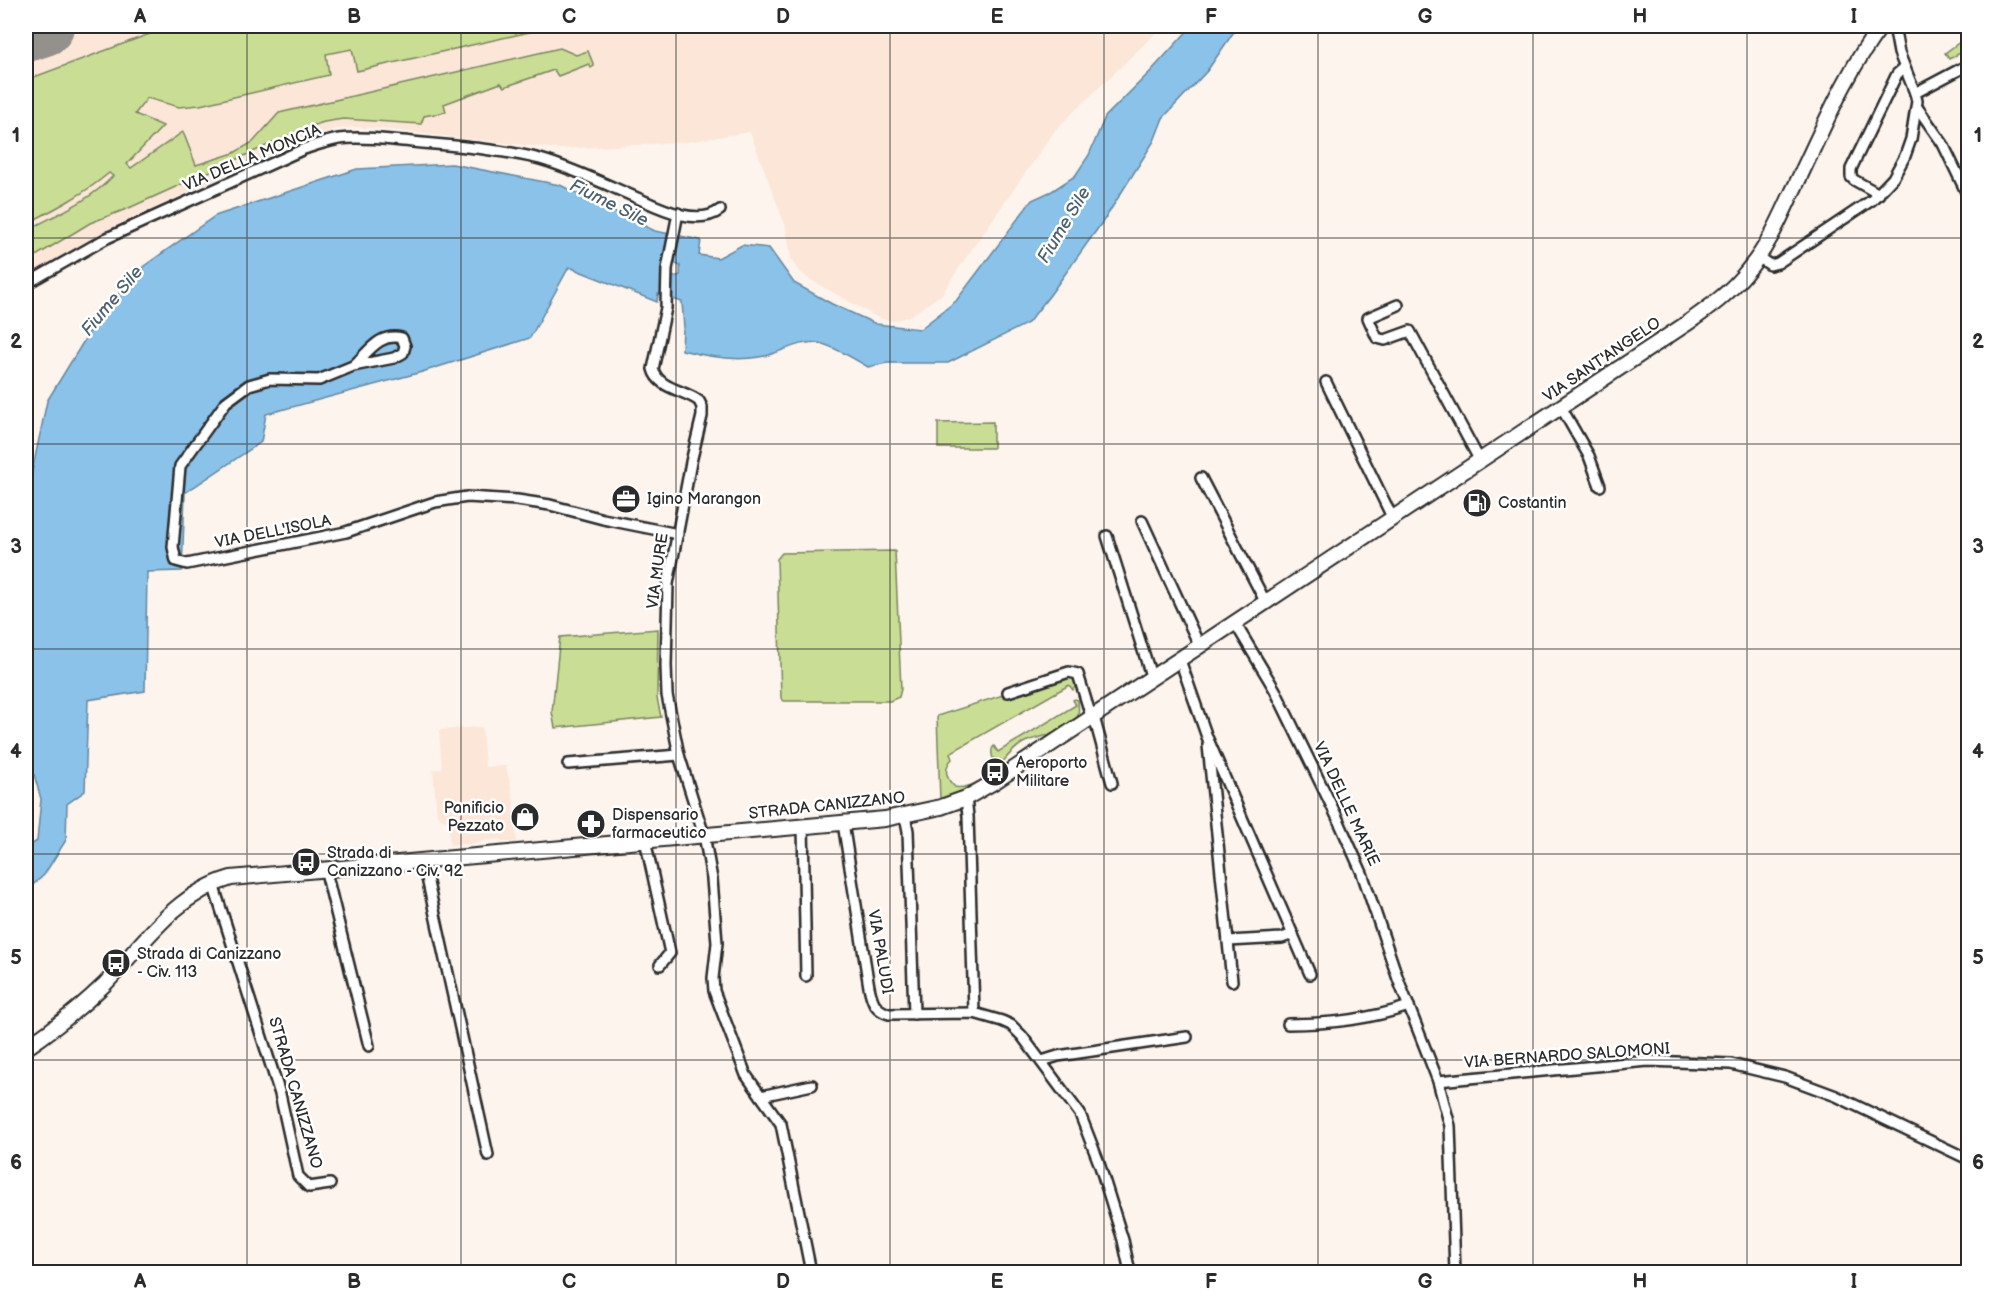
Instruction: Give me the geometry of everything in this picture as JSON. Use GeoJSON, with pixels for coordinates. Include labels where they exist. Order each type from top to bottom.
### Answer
{"type":"FeatureCollection","features":[{"type":"Feature","properties":{"kind":"street","name":"VIA SANT'ANGELO"},"geometry":{"type":"LineString","coordinates":[[1235,623],[1701,314],[1734,286],[1758,257],[1784,211],[1855,65],[1881,26]]}},
{"type":"Feature","properties":{"kind":"street"},"geometry":{"type":"LineString","coordinates":[[1758,257],[1770,265],[1776,265],[1864,206],[1893,178],[1911,139],[1917,107],[1915,93],[1897,46],[1894,26]]}},
{"type":"Feature","properties":{"kind":"street"},"geometry":{"type":"LineString","coordinates":[[1915,93],[1968,65]]}},
{"type":"Feature","properties":{"kind":"street"},"geometry":{"type":"LineString","coordinates":[[1879,194],[1854,180],[1851,177],[1851,169],[1897,74],[1904,68]]}},
{"type":"Feature","properties":{"kind":"street"},"geometry":{"type":"LineString","coordinates":[[1917,107],[1943,144],[1968,196]]}},
{"type":"Feature","properties":{"kind":"street","name":"VIA DELLA MONCIA"},"geometry":{"type":"LineString","coordinates":[[26,284],[106,238],[304,149],[341,139],[376,139],[442,145],[532,157],[575,171],[678,213],[706,217],[720,210]]}},
{"type":"Feature","properties":{"kind":"street","name":"VIA MURE"},"geometry":{"type":"LineString","coordinates":[[678,213],[666,273],[667,302],[654,362],[654,373],[663,383],[696,399],[702,407],[668,585],[667,695],[679,755],[704,835],[712,879],[717,943],[713,978],[714,991],[746,1075],[778,1118],[783,1131],[811,1272]]}},
{"type":"Feature","properties":{"kind":"street"},"geometry":{"type":"LineString","coordinates":[[1398,305],[1368,318],[1377,338],[1385,340],[1410,331],[1480,461]]}},
{"type":"Feature","properties":{"kind":"street","name":"VIA DELL'ISOLA"},"geometry":{"type":"LineString","coordinates":[[353,366],[379,340],[402,338],[405,346],[403,353],[394,358],[353,366],[319,380],[270,379],[249,385],[226,402],[180,466],[173,547],[176,561],[187,564],[346,532],[435,502],[467,497],[517,500],[550,505],[603,519],[678,534]]}},
{"type":"Feature","properties":{"kind":"street"},"geometry":{"type":"LineString","coordinates":[[1326,382],[1393,519]]}},
{"type":"Feature","properties":{"kind":"street"},"geometry":{"type":"LineString","coordinates":[[1561,407],[1589,456],[1600,486]]}},
{"type":"Feature","properties":{"kind":"street"},"geometry":{"type":"LineString","coordinates":[[1201,478],[1266,603]]}},
{"type":"Feature","properties":{"kind":"street"},"geometry":{"type":"LineString","coordinates":[[1142,521],[1200,646]]}},
{"type":"Feature","properties":{"kind":"street"},"geometry":{"type":"LineString","coordinates":[[1107,536],[1152,679]]}},
{"type":"Feature","properties":{"kind":"street","name":"STRADA CANIZZANO"},"geometry":{"type":"LineString","coordinates":[[26,1048],[57,1027],[90,998],[173,910],[191,896],[213,884],[240,876],[843,823],[905,816],[941,807],[966,798],[994,782],[1235,623]]}},
{"type":"Feature","properties":{"kind":"street","name":"VIA DELLE MARIE"},"geometry":{"type":"LineString","coordinates":[[1235,623],[1275,690],[1362,873],[1408,1006],[1438,1081],[1450,1126],[1454,1181],[1455,1272]]}},
{"type":"Feature","properties":{"kind":"street"},"geometry":{"type":"LineString","coordinates":[[1180,660],[1207,737],[1310,974]]}},
{"type":"Feature","properties":{"kind":"street"},"geometry":{"type":"LineString","coordinates":[[1008,692],[1075,672],[1079,677],[1090,713],[1094,717],[1112,783]]}},
{"type":"Feature","properties":{"kind":"street"},"geometry":{"type":"LineString","coordinates":[[1207,737],[1232,981]]}},
{"type":"Feature","properties":{"kind":"street"},"geometry":{"type":"LineString","coordinates":[[568,764],[679,755]]}},
{"type":"Feature","properties":{"kind":"street"},"geometry":{"type":"LineString","coordinates":[[966,798],[974,1013]]}},
{"type":"Feature","properties":{"kind":"street"},"geometry":{"type":"LineString","coordinates":[[905,816],[908,831],[914,1014]]}},
{"type":"Feature","properties":{"kind":"street","name":"VIA PALUDI"},"geometry":{"type":"LineString","coordinates":[[843,823],[875,1006],[882,1012],[897,1015],[974,1013],[1011,1025],[1022,1036],[1080,1114],[1099,1163],[1123,1240],[1130,1272]]}},
{"type":"Feature","properties":{"kind":"street"},"geometry":{"type":"LineString","coordinates":[[803,826],[806,976]]}},
{"type":"Feature","properties":{"kind":"street"},"geometry":{"type":"LineString","coordinates":[[645,840],[670,953],[660,965]]}},
{"type":"Feature","properties":{"kind":"street"},"geometry":{"type":"LineString","coordinates":[[423,860],[488,1155]]}},
{"type":"Feature","properties":{"kind":"street"},"geometry":{"type":"LineString","coordinates":[[325,868],[369,1046]]}},
{"type":"Feature","properties":{"kind":"street","name":"STRADA CANIZZANO"},"geometry":{"type":"LineString","coordinates":[[213,884],[280,1094],[298,1176],[309,1187],[330,1184]]}},
{"type":"Feature","properties":{"kind":"street"},"geometry":{"type":"LineString","coordinates":[[1228,941],[1282,938],[1293,934]]}},
{"type":"Feature","properties":{"kind":"street"},"geometry":{"type":"LineString","coordinates":[[1288,1024],[1308,1024],[1387,1014],[1408,1006]]}},
{"type":"Feature","properties":{"kind":"street"},"geometry":{"type":"LineString","coordinates":[[1042,1061],[1058,1056],[1187,1037]]}},
{"type":"Feature","properties":{"kind":"street","name":"VIA BERNARDO SALOMONI"},"geometry":{"type":"LineString","coordinates":[[1438,1081],[1648,1061],[1731,1064],[1785,1077],[1836,1096],[1968,1158]]}},
{"type":"Feature","properties":{"kind":"street"},"geometry":{"type":"LineString","coordinates":[[761,1096],[812,1085]]}},
{"type":"Feature","properties":{"kind":"shaded area"},"geometry":{"type":"Polygon","coordinates":[[[26,26],[1163,26],[1056,129],[941,295],[910,316],[892,321],[877,317],[809,279],[797,269],[792,261],[786,227],[750,132],[687,142],[559,149],[381,129],[356,127],[336,129],[311,136],[116,225],[26,277],[26,26]]]}},
{"type":"Feature","properties":{"kind":"shaded area"},"geometry":{"type":"Polygon","coordinates":[[[482,727],[485,767],[506,766],[514,801],[513,816],[517,842],[502,842],[501,839],[450,845],[448,823],[437,815],[433,770],[442,769],[439,730],[482,727]]]}},
{"type":"Feature","properties":{"kind":"green space"},"geometry":{"type":"Polygon","coordinates":[[[171,26],[556,26],[357,71],[352,49],[326,54],[329,75],[200,105],[179,107],[147,98],[135,114],[163,126],[127,164],[131,168],[183,132],[196,165],[234,153],[253,142],[279,113],[560,48],[576,55],[588,51],[594,66],[591,68],[589,64],[558,76],[554,70],[504,87],[501,83],[444,104],[446,112],[424,116],[421,124],[343,119],[306,128],[129,208],[90,223],[26,262],[26,231],[83,200],[113,176],[109,173],[58,207],[26,224],[26,80],[171,26]]]}},
{"type":"Feature","properties":{"kind":"green space"},"geometry":{"type":"Polygon","coordinates":[[[1968,36],[1968,49],[1949,59],[1945,53],[1968,36]]]}},
{"type":"Feature","properties":{"kind":"green space"},"geometry":{"type":"Polygon","coordinates":[[[993,422],[993,448],[938,448],[938,423],[993,422]]]}},
{"type":"Feature","properties":{"kind":"green space"},"geometry":{"type":"Polygon","coordinates":[[[895,551],[901,689],[899,697],[890,701],[784,701],[781,698],[777,559],[782,553],[895,551]]]}},
{"type":"Feature","properties":{"kind":"green space"},"geometry":{"type":"Polygon","coordinates":[[[658,629],[657,698],[661,717],[555,728],[552,712],[560,637],[658,629]]]}},
{"type":"Feature","properties":{"kind":"green space"},"geometry":{"type":"Polygon","coordinates":[[[1066,675],[1074,677],[1077,683],[1073,690],[1069,685],[950,753],[952,759],[947,766],[949,781],[955,787],[960,787],[981,780],[994,770],[992,748],[994,746],[998,752],[1076,705],[1073,700],[1075,699],[1078,700],[1078,714],[1073,724],[1060,731],[1023,743],[982,782],[965,791],[940,799],[937,716],[1066,675]]]}},
{"type":"Feature","properties":{"kind":"water","name":"Fiume Sile"},"geometry":{"type":"Polygon","coordinates":[[[1192,26],[1240,26],[1207,71],[1163,118],[1154,141],[1106,217],[1028,323],[948,363],[887,363],[868,367],[844,353],[818,343],[798,345],[765,356],[744,359],[713,357],[682,350],[684,328],[682,302],[658,294],[657,302],[569,267],[530,338],[422,372],[266,414],[261,442],[185,493],[182,571],[147,572],[145,691],[88,700],[85,791],[67,804],[66,840],[44,875],[26,891],[26,848],[37,841],[41,799],[26,746],[26,500],[47,401],[101,313],[144,266],[215,216],[357,169],[452,164],[560,185],[655,231],[701,240],[699,255],[718,258],[742,245],[769,248],[794,283],[832,304],[876,324],[920,329],[956,301],[1032,200],[1052,191],[1075,176],[1089,155],[1105,117],[1192,26]],[[663,257],[661,272],[671,278],[680,275],[680,266],[663,257]]]}},
{"type":"Feature","properties":{"kind":"runway"},"geometry":{"type":"LineString","coordinates":[[26,32],[44,26]]}},
{"type":"Feature","properties":{"kind":"place","name":"Igino Marangon"},"geometry":{"type":"Point","coordinates":[626,499]}},
{"type":"Feature","properties":{"kind":"place","name":"Costantin"},"geometry":{"type":"Point","coordinates":[1477,503]}},
{"type":"Feature","properties":{"kind":"place","name":"Aeroporto Militare"},"geometry":{"type":"Point","coordinates":[995,772]}},
{"type":"Feature","properties":{"kind":"place","name":"Panificio Pezzato"},"geometry":{"type":"Point","coordinates":[525,817]}},
{"type":"Feature","properties":{"kind":"place","name":"Dispensario farmaceutico"},"geometry":{"type":"Point","coordinates":[591,824]}},
{"type":"Feature","properties":{"kind":"place","name":"Strada di Canizzano - Civ. 92"},"geometry":{"type":"Point","coordinates":[306,862]}},
{"type":"Feature","properties":{"kind":"place","name":"Strada di Canizzano - Civ. 113"},"geometry":{"type":"Point","coordinates":[116,963]}}]}
